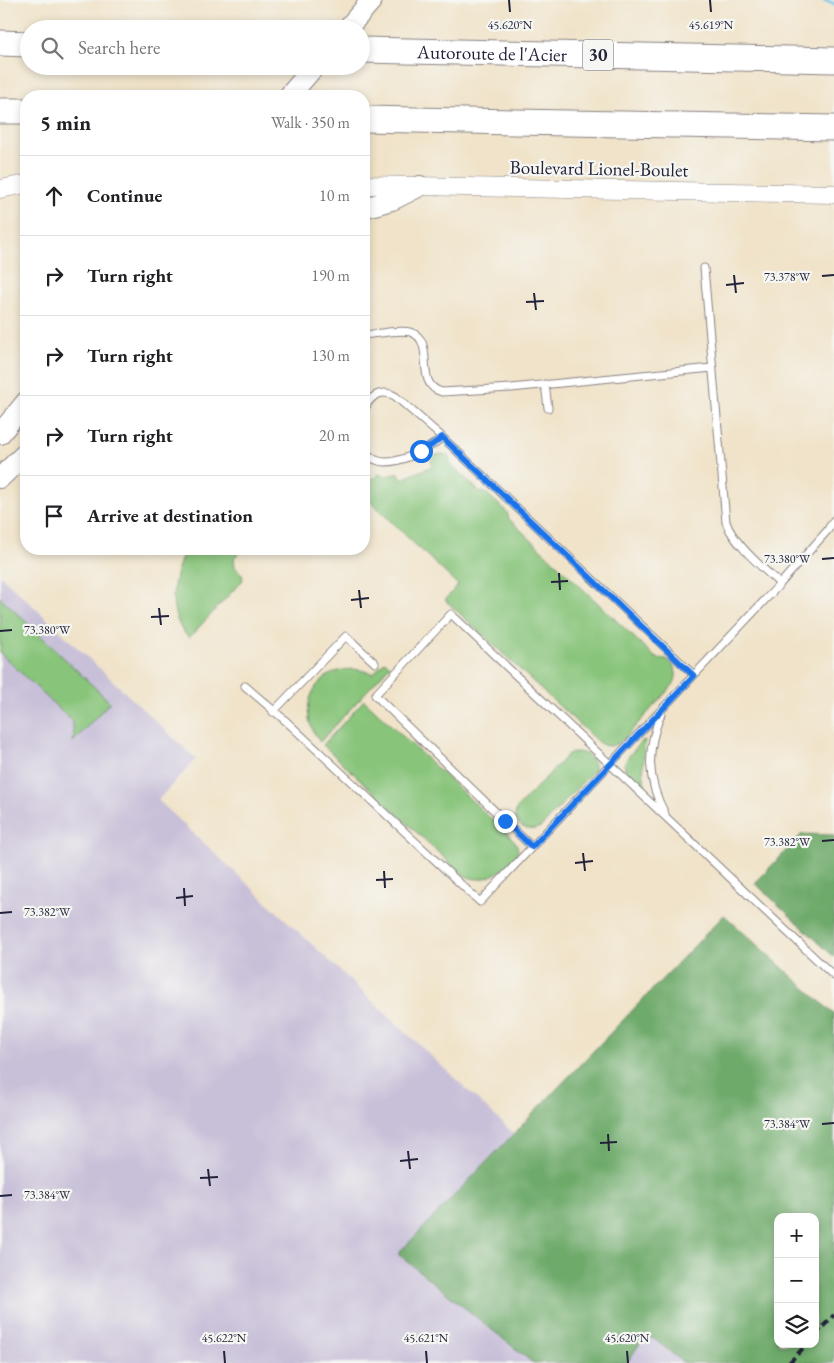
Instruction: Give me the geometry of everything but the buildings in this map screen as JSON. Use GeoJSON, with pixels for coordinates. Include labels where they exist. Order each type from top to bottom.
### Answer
{"type":"FeatureCollection","features":[{"type":"Feature","properties":{"kind":"highway"},"geometry":{"type":"LineString","coordinates":[[0,43],[20,44]]}},
{"type":"Feature","properties":{"kind":"highway","name":"Autoroute de l'Acier"},"geometry":{"type":"LineString","coordinates":[[370,50],[834,60]]}},
{"type":"Feature","properties":{"kind":"highway"},"geometry":{"type":"LineString","coordinates":[[0,111],[20,111]]}},
{"type":"Feature","properties":{"kind":"highway"},"geometry":{"type":"LineString","coordinates":[[370,119],[834,128]]}},
{"type":"Feature","properties":{"kind":"main road"},"geometry":{"type":"LineString","coordinates":[[355,20],[368,5]]}},
{"type":"Feature","properties":{"kind":"main road"},"geometry":{"type":"LineString","coordinates":[[294,90],[307,75]]}},
{"type":"Feature","properties":{"kind":"main road"},"geometry":{"type":"LineString","coordinates":[[370,206],[392,200],[420,186]]}},
{"type":"Feature","properties":{"kind":"main road"},"geometry":{"type":"LineString","coordinates":[[1,431],[20,409]]}},
{"type":"Feature","properties":{"kind":"main road"},"geometry":{"type":"LineString","coordinates":[[0,478],[20,459]]}},
{"type":"Feature","properties":{"kind":"street"},"geometry":{"type":"LineString","coordinates":[[0,189],[20,185]]}},
{"type":"Feature","properties":{"kind":"street","name":"Boulevard Lionel-Boulet"},"geometry":{"type":"LineString","coordinates":[[370,185],[834,194]]}},
{"type":"Feature","properties":{"kind":"lane"},"geometry":{"type":"LineString","coordinates":[[704,268],[726,522],[728,529],[736,540],[780,584]]}},
{"type":"Feature","properties":{"kind":"lane"},"geometry":{"type":"LineString","coordinates":[[370,335],[407,332],[417,336],[423,345],[427,380],[430,386],[438,392],[446,393],[712,368]]}},
{"type":"Feature","properties":{"kind":"lane"},"geometry":{"type":"LineString","coordinates":[[545,384],[548,408]]}},
{"type":"Feature","properties":{"kind":"lane"},"geometry":{"type":"LineString","coordinates":[[370,400],[376,394],[389,393],[395,396],[442,437],[694,676]]}},
{"type":"Feature","properties":{"kind":"lane"},"geometry":{"type":"LineString","coordinates":[[370,455],[376,460],[383,462],[398,460],[432,445],[442,437]]}},
{"type":"Feature","properties":{"kind":"lane"},"geometry":{"type":"LineString","coordinates":[[245,686],[287,722],[480,902],[663,710],[831,529],[834,520]]}},
{"type":"Feature","properties":{"kind":"lane"},"geometry":{"type":"LineString","coordinates":[[532,847],[375,695],[450,614],[834,976]]}},
{"type":"Feature","properties":{"kind":"lane"},"geometry":{"type":"LineString","coordinates":[[274,712],[346,636],[375,663]]}},
{"type":"Feature","properties":{"kind":"lane"},"geometry":{"type":"LineString","coordinates":[[663,710],[653,736],[649,760],[656,796],[667,819]]}},
{"type":"Feature","properties":{"kind":"shaded area"},"geometry":{"type":"Polygon","coordinates":[[[0,575],[196,759],[158,800],[750,1355],[743,1363],[0,1363],[0,575]]]}},
{"type":"Feature","properties":{"kind":"green space"},"geometry":{"type":"Polygon","coordinates":[[[442,454],[449,457],[454,468],[480,492],[485,492],[505,510],[509,519],[656,658],[667,659],[673,665],[676,674],[673,685],[620,742],[608,746],[598,742],[445,600],[458,585],[370,502],[370,478],[374,478],[378,474],[386,476],[399,473],[402,479],[432,466],[431,460],[436,455],[442,454]]]}},
{"type":"Feature","properties":{"kind":"green space"},"geometry":{"type":"Polygon","coordinates":[[[183,555],[237,555],[234,558],[235,567],[242,574],[243,580],[189,638],[181,629],[174,607],[174,583],[183,555]]]}},
{"type":"Feature","properties":{"kind":"green space"},"geometry":{"type":"Polygon","coordinates":[[[0,597],[110,702],[73,742],[72,721],[0,653],[0,597]]]}},
{"type":"Feature","properties":{"kind":"green space"},"geometry":{"type":"Polygon","coordinates":[[[385,661],[390,666],[320,742],[311,726],[308,711],[311,697],[317,685],[328,676],[341,670],[356,669],[373,674],[385,661]]]}},
{"type":"Feature","properties":{"kind":"green space"},"geometry":{"type":"Polygon","coordinates":[[[364,700],[514,840],[518,851],[513,861],[502,870],[483,879],[472,878],[462,874],[323,745],[364,700]]]}},
{"type":"Feature","properties":{"kind":"green space"},"geometry":{"type":"Polygon","coordinates":[[[645,740],[643,769],[645,789],[626,772],[624,764],[642,741],[645,740]]]}},
{"type":"Feature","properties":{"kind":"green space"},"geometry":{"type":"Polygon","coordinates":[[[584,753],[592,759],[594,770],[542,826],[527,829],[520,825],[515,818],[516,809],[568,754],[584,753]]]}},
{"type":"Feature","properties":{"kind":"green space"},"geometry":{"type":"Polygon","coordinates":[[[802,834],[834,835],[834,957],[755,883],[802,834]]]}},
{"type":"Feature","properties":{"kind":"green space"},"geometry":{"type":"Polygon","coordinates":[[[724,915],[834,1014],[834,1363],[684,1363],[653,1338],[642,1340],[627,1363],[533,1363],[398,1254],[724,915]]]}},
{"type":"Feature","properties":{"kind":"waterway"},"geometry":{"type":"LineString","coordinates":[[825,0],[834,4]]}},
{"type":"Feature","properties":{"kind":"railway"},"geometry":{"type":"LineString","coordinates":[[819,1331],[834,1315]]}},
{"type":"Feature","properties":{"kind":"railway"},"geometry":{"type":"LineString","coordinates":[[789,1363],[803,1348]]}},
{"type":"Feature","properties":{"kind":"route"},"geometry":{"type":"LineString","coordinates":[[421,451],[442,437],[694,676],[532,847],[505,821]]}}]}
